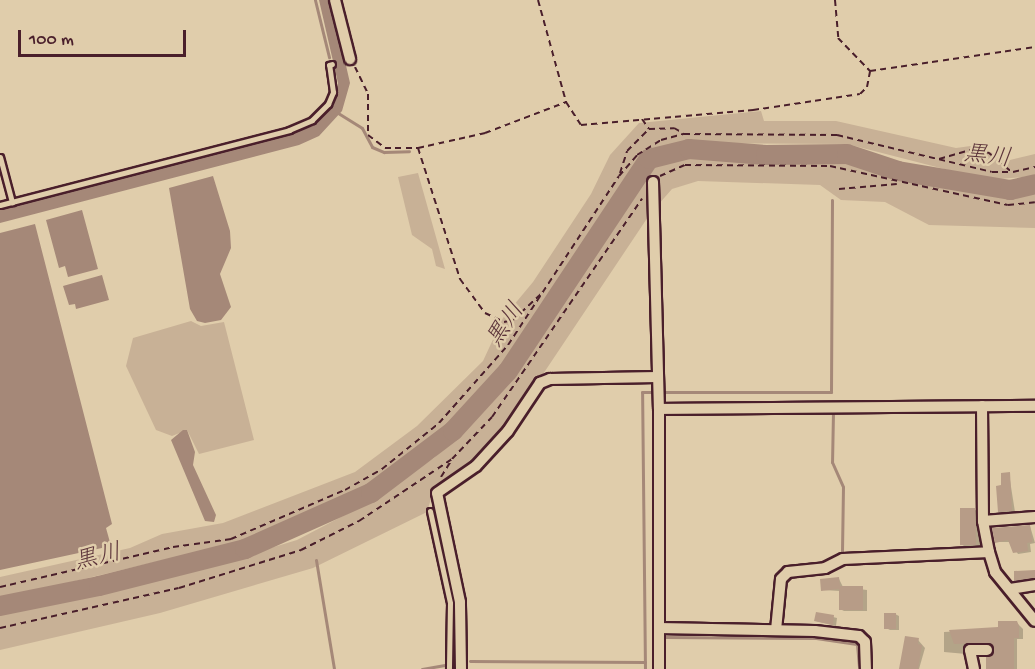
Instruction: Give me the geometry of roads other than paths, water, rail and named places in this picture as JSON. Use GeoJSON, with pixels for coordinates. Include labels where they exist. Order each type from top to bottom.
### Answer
{"type":"FeatureCollection","features":[{"type":"Feature","properties":{"kind":"street"},"geometry":{"type":"LineString","coordinates":[[335,0],[350,59]]}},
{"type":"Feature","properties":{"kind":"street"},"geometry":{"type":"LineString","coordinates":[[653,182],[659,409],[659,669]]}},
{"type":"Feature","properties":{"kind":"street"},"geometry":{"type":"LineString","coordinates":[[461,669],[460,602],[437,493],[484,457],[508,431],[540,384],[550,379],[657,377]]}},
{"type":"Feature","properties":{"kind":"street"},"geometry":{"type":"LineString","coordinates":[[982,406],[983,521],[989,552],[995,572],[1035,621]]}},
{"type":"Feature","properties":{"kind":"street"},"geometry":{"type":"LineString","coordinates":[[659,409],[1035,406]]}},
{"type":"Feature","properties":{"kind":"street"},"geometry":{"type":"LineString","coordinates":[[983,521],[1035,517]]}},
{"type":"Feature","properties":{"kind":"street"},"geometry":{"type":"LineString","coordinates":[[776,630],[781,579],[788,572],[825,568],[843,559],[989,552]]}},
{"type":"Feature","properties":{"kind":"street"},"geometry":{"type":"LineString","coordinates":[[1010,589],[1035,585]]}},
{"type":"Feature","properties":{"kind":"street"},"geometry":{"type":"LineString","coordinates":[[659,628],[776,630],[859,636],[865,642],[866,669]]}},
{"type":"Feature","properties":{"kind":"street"},"geometry":{"type":"LineString","coordinates":[[974,669],[970,650],[987,650]]}},
{"type":"Feature","properties":{"kind":"lane"},"geometry":{"type":"LineString","coordinates":[[0,205],[289,130],[312,120],[328,104],[333,92],[329,65],[333,64]]}},
{"type":"Feature","properties":{"kind":"lane"},"geometry":{"type":"LineString","coordinates":[[0,157],[12,202]]}},
{"type":"Feature","properties":{"kind":"lane"},"geometry":{"type":"LineString","coordinates":[[430,512],[450,603],[449,669]]}},
{"type":"Feature","properties":{"kind":"waterway"},"geometry":{"type":"LineString","coordinates":[[315,0],[329,57]]}},
{"type":"Feature","properties":{"kind":"waterway"},"geometry":{"type":"LineString","coordinates":[[338,113],[362,128],[372,147],[384,152],[409,151]]}},
{"type":"Feature","properties":{"kind":"waterway","name":"黒川"},"geometry":{"type":"LineString","coordinates":[[0,606],[99,586],[245,549],[371,493],[453,431],[508,371],[649,159],[689,149],[766,155],[847,154],[898,171],[1010,190],[1035,184]]}},
{"type":"Feature","properties":{"kind":"waterway"},"geometry":{"type":"LineString","coordinates":[[662,392],[831,392],[832,200]]}},
{"type":"Feature","properties":{"kind":"waterway"},"geometry":{"type":"LineString","coordinates":[[645,669],[642,392],[655,392]]}},
{"type":"Feature","properties":{"kind":"waterway"},"geometry":{"type":"LineString","coordinates":[[833,412],[832,462],[843,487],[842,552]]}},
{"type":"Feature","properties":{"kind":"waterway"},"geometry":{"type":"LineString","coordinates":[[316,560],[334,669]]}},
{"type":"Feature","properties":{"kind":"waterway"},"geometry":{"type":"LineString","coordinates":[[455,617],[455,669]]}},
{"type":"Feature","properties":{"kind":"waterway"},"geometry":{"type":"LineString","coordinates":[[665,637],[816,638],[857,644],[859,669]]}},
{"type":"Feature","properties":{"kind":"waterway"},"geometry":{"type":"LineString","coordinates":[[470,661],[645,662]]}},
{"type":"Feature","properties":{"kind":"waterway"},"geometry":{"type":"LineString","coordinates":[[422,669],[445,665]]}}]}
